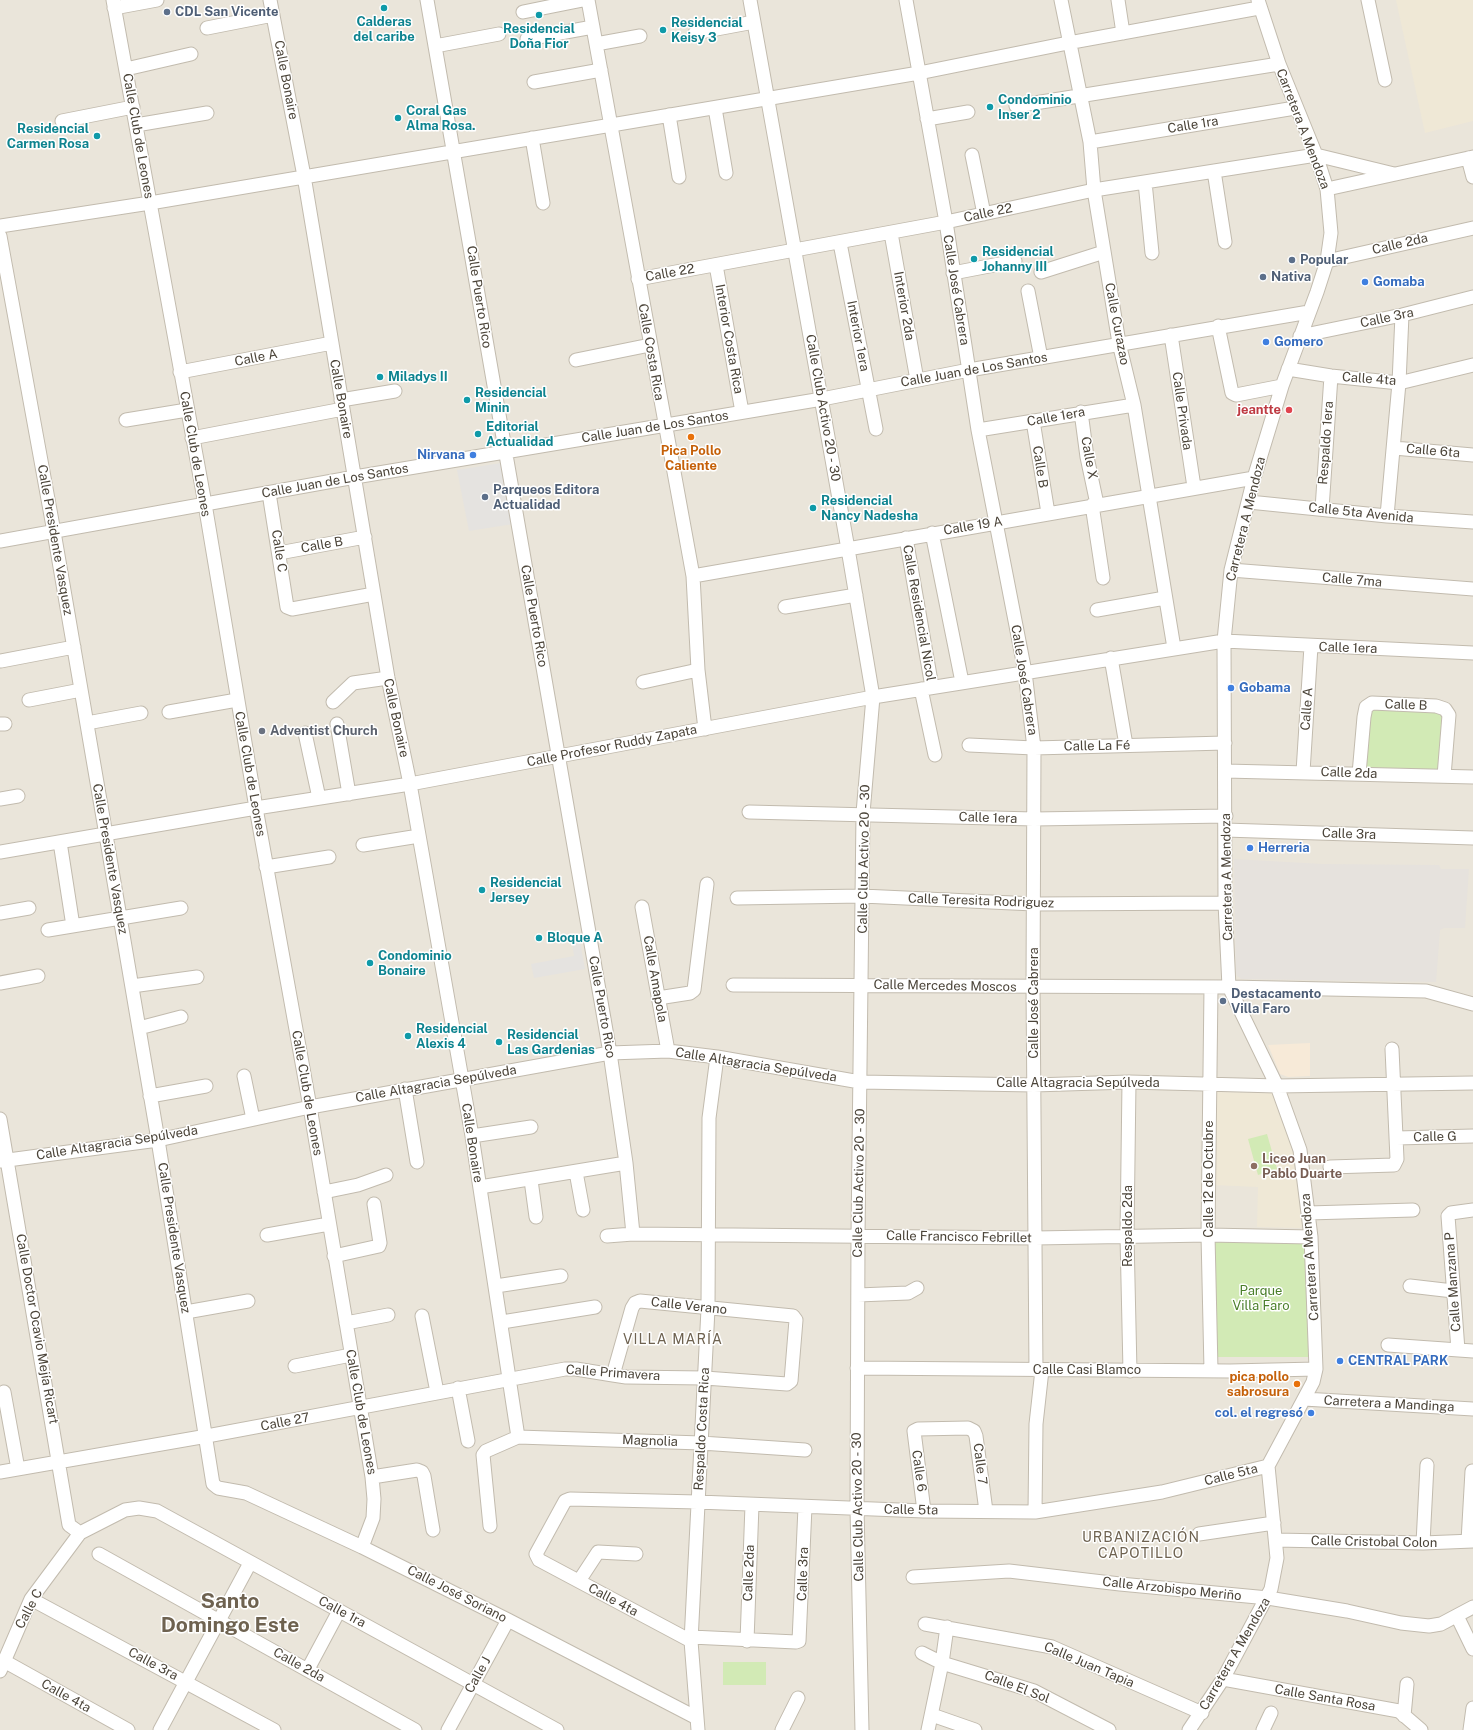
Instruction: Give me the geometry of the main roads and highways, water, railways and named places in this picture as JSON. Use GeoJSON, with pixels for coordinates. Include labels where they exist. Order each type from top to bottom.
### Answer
{"type":"FeatureCollection","features":[{"type":"Feature","properties":{"kind":"place","name":"Calderas del caribe"},"geometry":{"type":"Point","coordinates":[384,8]}},
{"type":"Feature","properties":{"kind":"place","name":"CDL San Vicente"},"geometry":{"type":"Point","coordinates":[167,12]}},
{"type":"Feature","properties":{"kind":"place","name":"Residencial Doña Fior"},"geometry":{"type":"Point","coordinates":[539,15]}},
{"type":"Feature","properties":{"kind":"place","name":"Residencial Keisy 3"},"geometry":{"type":"Point","coordinates":[663,30]}},
{"type":"Feature","properties":{"kind":"place","name":"Condominio Inser 2"},"geometry":{"type":"Point","coordinates":[990,107]}},
{"type":"Feature","properties":{"kind":"place","name":"Coral Gas Alma Rosa."},"geometry":{"type":"Point","coordinates":[398,118]}},
{"type":"Feature","properties":{"kind":"place","name":"Residencial Carmen Rosa"},"geometry":{"type":"Point","coordinates":[97,136]}},
{"type":"Feature","properties":{"kind":"place","name":"Residencial Johanny III"},"geometry":{"type":"Point","coordinates":[974,259]}},
{"type":"Feature","properties":{"kind":"place","name":"Popular"},"geometry":{"type":"Point","coordinates":[1292,260]}},
{"type":"Feature","properties":{"kind":"place","name":"Nativa"},"geometry":{"type":"Point","coordinates":[1263,277]}},
{"type":"Feature","properties":{"kind":"place","name":"Gomaba"},"geometry":{"type":"Point","coordinates":[1365,282]}},
{"type":"Feature","properties":{"kind":"place","name":"Gomero"},"geometry":{"type":"Point","coordinates":[1266,342]}},
{"type":"Feature","properties":{"kind":"place","name":"Miladys II"},"geometry":{"type":"Point","coordinates":[380,377]}},
{"type":"Feature","properties":{"kind":"place","name":"Residencial Minin"},"geometry":{"type":"Point","coordinates":[467,400]}},
{"type":"Feature","properties":{"kind":"place","name":"jeantte"},"geometry":{"type":"Point","coordinates":[1289,410]}},
{"type":"Feature","properties":{"kind":"place","name":"Editorial Actualidad"},"geometry":{"type":"Point","coordinates":[478,434]}},
{"type":"Feature","properties":{"kind":"place","name":"Pica Pollo Caliente"},"geometry":{"type":"Point","coordinates":[691,437]}},
{"type":"Feature","properties":{"kind":"place","name":"Nirvana"},"geometry":{"type":"Point","coordinates":[473,455]}},
{"type":"Feature","properties":{"kind":"place","name":"Parqueos Editora Actualidad"},"geometry":{"type":"Point","coordinates":[485,497]}},
{"type":"Feature","properties":{"kind":"place","name":"Residencial Nancy Nadesha"},"geometry":{"type":"Point","coordinates":[813,508]}},
{"type":"Feature","properties":{"kind":"place","name":"Gobama"},"geometry":{"type":"Point","coordinates":[1231,688]}},
{"type":"Feature","properties":{"kind":"place","name":"Adventist Church"},"geometry":{"type":"Point","coordinates":[262,731]}},
{"type":"Feature","properties":{"kind":"place","name":"Herreria"},"geometry":{"type":"Point","coordinates":[1250,848]}},
{"type":"Feature","properties":{"kind":"place","name":"Residencial Jersey"},"geometry":{"type":"Point","coordinates":[482,890]}},
{"type":"Feature","properties":{"kind":"place","name":"Bloque A"},"geometry":{"type":"Point","coordinates":[539,938]}},
{"type":"Feature","properties":{"kind":"place","name":"Condominio Bonaire"},"geometry":{"type":"Point","coordinates":[370,963]}},
{"type":"Feature","properties":{"kind":"place","name":"Destacamento Villa Faro"},"geometry":{"type":"Point","coordinates":[1223,1001]}},
{"type":"Feature","properties":{"kind":"place","name":"Residencial Alexis 4"},"geometry":{"type":"Point","coordinates":[408,1036]}},
{"type":"Feature","properties":{"kind":"place","name":"Residencial Las Gardenias"},"geometry":{"type":"Point","coordinates":[499,1042]}},
{"type":"Feature","properties":{"kind":"place","name":"Liceo Juan Pablo Duarte"},"geometry":{"type":"Point","coordinates":[1254,1166]}},
{"type":"Feature","properties":{"kind":"place","name":"CENTRAL PARK"},"geometry":{"type":"Point","coordinates":[1340,1361]}},
{"type":"Feature","properties":{"kind":"place","name":"pica pollo sabrosura"},"geometry":{"type":"Point","coordinates":[1297,1384]}},
{"type":"Feature","properties":{"kind":"place","name":"col. el regresó"},"geometry":{"type":"Point","coordinates":[1311,1413]}},
{"type":"Feature","properties":{"kind":"district","name":"VILLA MARÍA"},"geometry":{"type":"Point","coordinates":[673,1340]}},
{"type":"Feature","properties":{"kind":"district","name":"URBANIZACIÓN CAPOTILLO"},"geometry":{"type":"Point","coordinates":[1141,1546]}},
{"type":"Feature","properties":{"kind":"district","name":"Santo Domingo Este"},"geometry":{"type":"Point","coordinates":[230,1614]}},
{"type":"Feature","properties":{"kind":"park label","name":"Parque Villa Faro"},"geometry":{"type":"Point","coordinates":[1261,1298]}}]}
